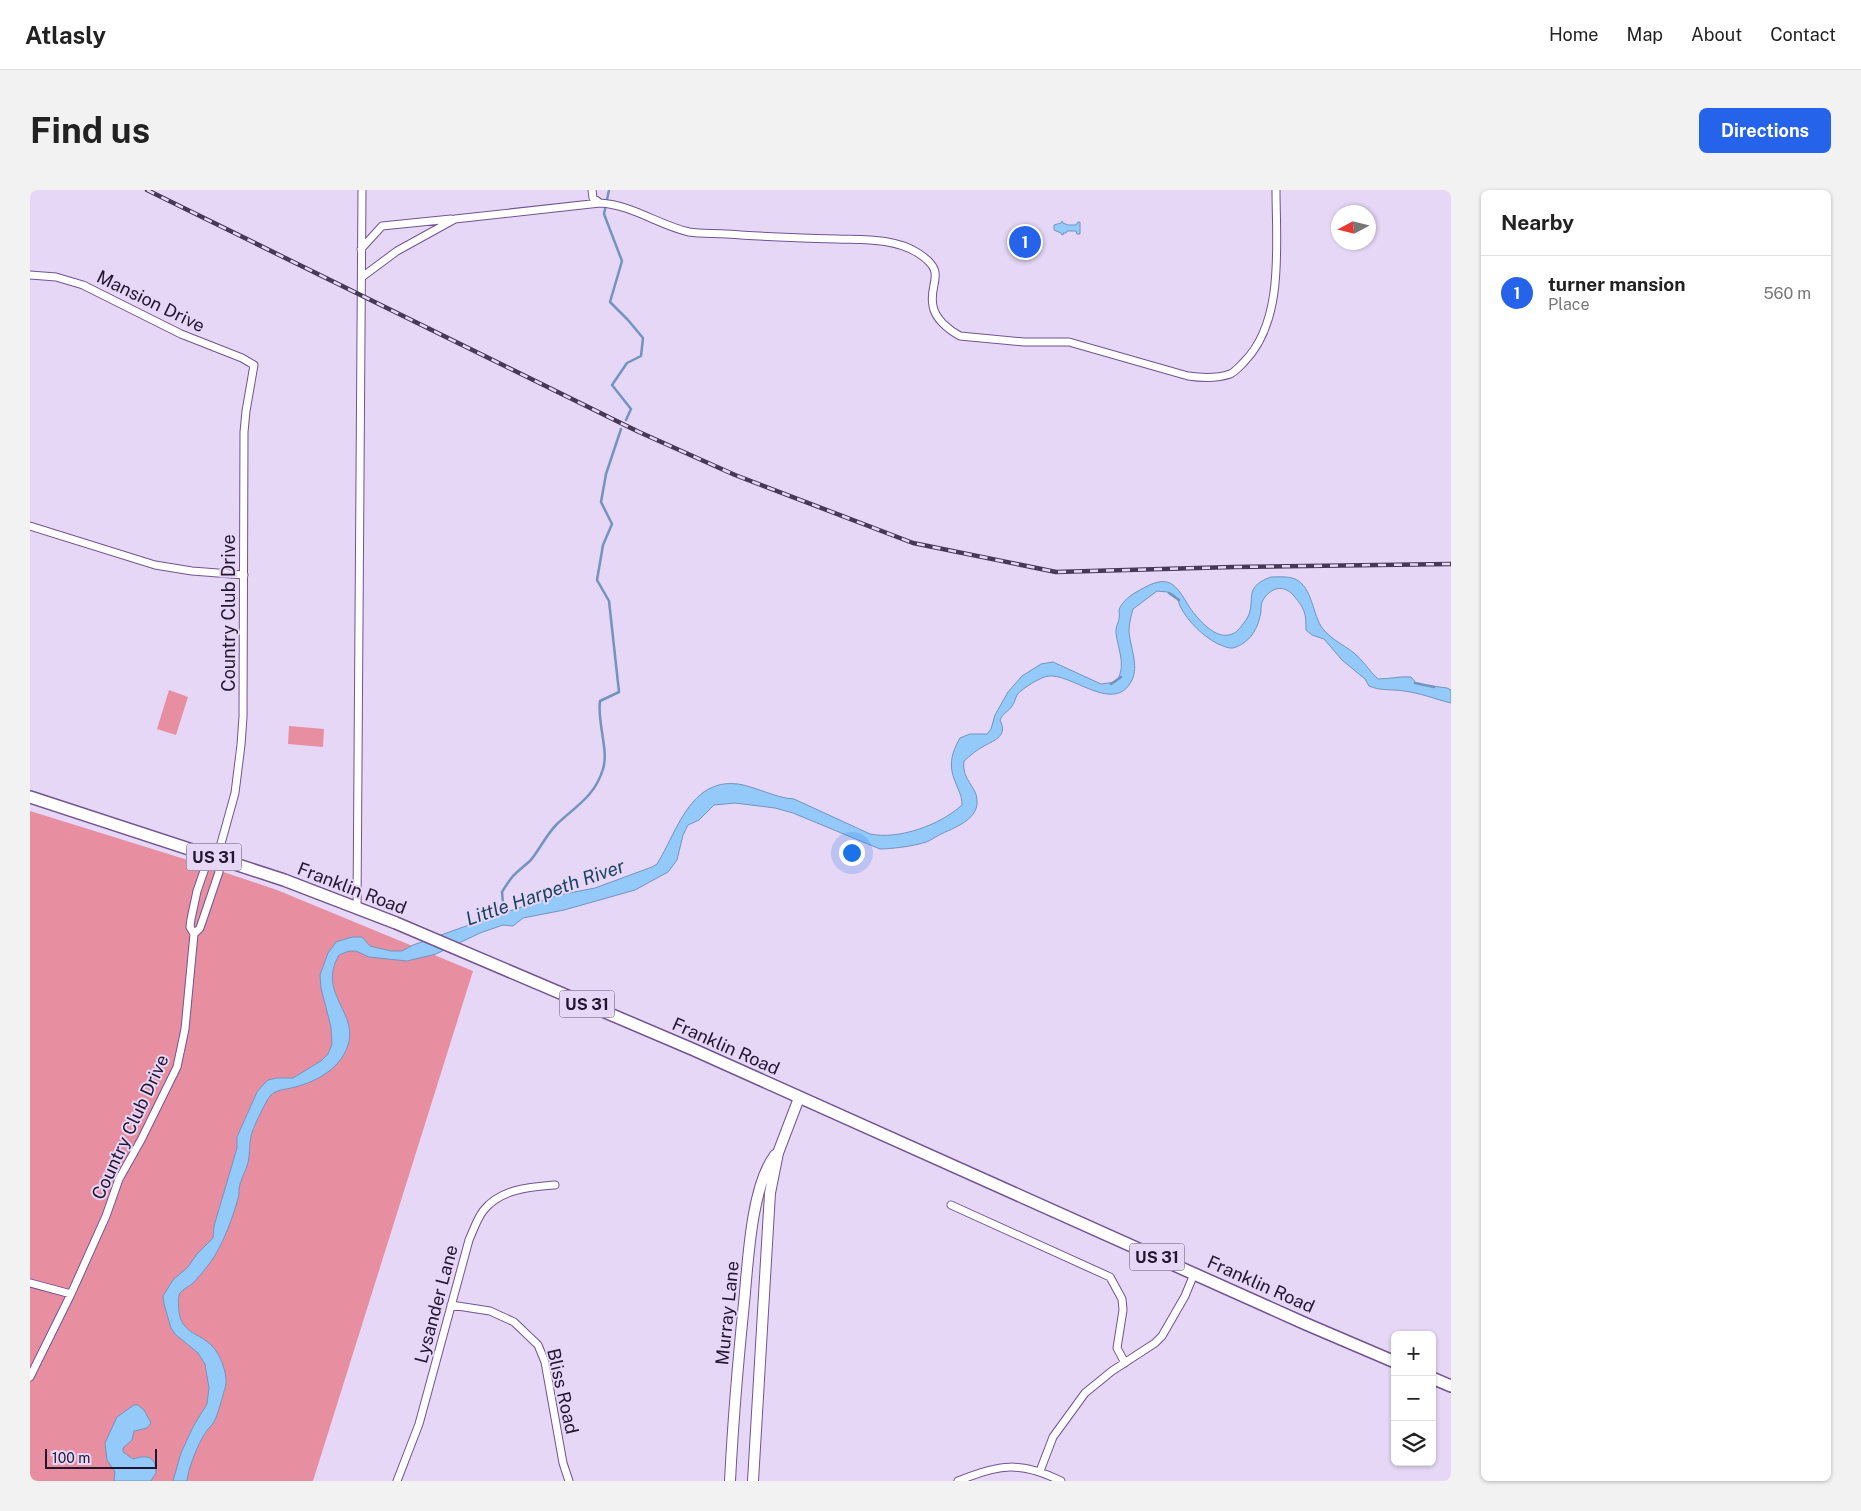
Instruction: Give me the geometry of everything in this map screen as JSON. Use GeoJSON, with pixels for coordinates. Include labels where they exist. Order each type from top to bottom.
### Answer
{"type":"FeatureCollection","features":[{"type":"Feature","properties":{"kind":"main road","name":"Franklin Road"},"geometry":{"type":"LineString","coordinates":[[30,797],[217,858],[357,908],[481,958],[1391,1360]]}},
{"type":"Feature","properties":{"kind":"main road","name":"Murray Lane"},"geometry":{"type":"LineString","coordinates":[[753,1481],[770,1193],[778,1152],[799,1098]]}},
{"type":"Feature","properties":{"kind":"main road","name":"Murray Lane"},"geometry":{"type":"LineString","coordinates":[[730,1481],[735,1393],[753,1223],[768,1165],[778,1152]]}},
{"type":"Feature","properties":{"kind":"main road"},"geometry":{"type":"LineString","coordinates":[[1436,1380],[1451,1386]]}},
{"type":"Feature","properties":{"kind":"street"},"geometry":{"type":"LineString","coordinates":[[357,908],[362,190]]}},
{"type":"Feature","properties":{"kind":"street"},"geometry":{"type":"LineString","coordinates":[[592,190],[594,198],[600,203]]}},
{"type":"Feature","properties":{"kind":"street"},"geometry":{"type":"LineString","coordinates":[[361,249],[382,226],[600,203],[616,204],[690,232],[877,240],[904,246],[918,253],[932,266],[936,272],[932,304],[935,313],[951,331],[960,336],[1024,342],[1069,342],[1188,376],[1203,378],[1221,377],[1232,373],[1251,354],[1265,329],[1276,282],[1276,190]]}},
{"type":"Feature","properties":{"kind":"street"},"geometry":{"type":"LineString","coordinates":[[362,277],[397,250],[455,219]]}},
{"type":"Feature","properties":{"kind":"street","name":"Mansion Drive"},"geometry":{"type":"LineString","coordinates":[[30,275],[56,278],[83,285],[181,334],[242,358],[254,365]]}},
{"type":"Feature","properties":{"kind":"street","name":"Country Club Drive"},"geometry":{"type":"LineString","coordinates":[[194,934],[200,928],[219,872],[217,858],[235,793],[240,751],[243,717],[244,432],[254,365]]}},
{"type":"Feature","properties":{"kind":"street"},"geometry":{"type":"LineString","coordinates":[[30,526],[155,565],[192,571],[244,574]]}},
{"type":"Feature","properties":{"kind":"street","name":"Country Club Drive"},"geometry":{"type":"LineString","coordinates":[[30,1377],[71,1294],[106,1216],[119,1179],[141,1140],[177,1067],[183,1045],[194,934],[190,926],[191,919],[205,868],[217,858]]}},
{"type":"Feature","properties":{"kind":"street","name":"Lysander Lane"},"geometry":{"type":"LineString","coordinates":[[397,1481],[418,1424],[469,1240],[483,1212],[499,1196],[529,1187],[555,1185]]}},
{"type":"Feature","properties":{"kind":"street"},"geometry":{"type":"LineString","coordinates":[[951,1205],[1110,1277],[1119,1290],[1122,1299],[1123,1310],[1118,1348],[1125,1363]]}},
{"type":"Feature","properties":{"kind":"street"},"geometry":{"type":"LineString","coordinates":[[1040,1471],[1054,1437],[1084,1393],[1112,1371],[1155,1343],[1162,1336],[1185,1296],[1194,1274]]}},
{"type":"Feature","properties":{"kind":"street"},"geometry":{"type":"LineString","coordinates":[[30,1284],[71,1294]]}},
{"type":"Feature","properties":{"kind":"street","name":"Bliss Road"},"geometry":{"type":"LineString","coordinates":[[451,1305],[490,1311],[514,1322],[538,1345],[545,1362],[563,1464],[569,1481]]}},
{"type":"Feature","properties":{"kind":"street"},"geometry":{"type":"LineString","coordinates":[[958,1481],[978,1472],[1014,1466],[1040,1471],[1061,1481]]}},
{"type":"Feature","properties":{"kind":"shaded area"},"geometry":{"type":"Polygon","coordinates":[[[169,690],[188,697],[176,735],[157,729],[169,690]]]}},
{"type":"Feature","properties":{"kind":"shaded area"},"geometry":{"type":"Polygon","coordinates":[[[289,726],[324,729],[323,747],[288,744],[289,726]]]}},
{"type":"Feature","properties":{"kind":"shaded area"},"geometry":{"type":"Polygon","coordinates":[[[30,811],[277,890],[473,971],[313,1481],[30,1481],[30,811]]]}},
{"type":"Feature","properties":{"kind":"water"},"geometry":{"type":"Polygon","coordinates":[[[1062,221],[1068,225],[1076,225],[1080,222],[1080,234],[1077,234],[1076,231],[1067,231],[1062,235],[1054,230],[1054,225],[1062,221]]]}},
{"type":"Feature","properties":{"kind":"water"},"geometry":{"type":"Polygon","coordinates":[[[1271,577],[1289,577],[1301,583],[1309,595],[1323,629],[1357,656],[1378,679],[1411,677],[1417,684],[1447,688],[1451,690],[1451,703],[1410,692],[1369,686],[1365,679],[1342,660],[1324,639],[1312,635],[1306,630],[1305,615],[1301,604],[1286,590],[1274,590],[1266,596],[1262,602],[1260,617],[1254,632],[1242,644],[1232,648],[1218,644],[1196,628],[1183,612],[1178,599],[1174,595],[1169,592],[1157,591],[1133,609],[1129,631],[1135,669],[1132,680],[1125,690],[1115,694],[1105,694],[1059,677],[1049,676],[1037,680],[1023,690],[1017,695],[1011,708],[1000,720],[1002,730],[999,737],[978,749],[964,761],[965,773],[975,791],[977,800],[977,807],[974,813],[958,826],[928,841],[910,846],[880,849],[793,813],[775,808],[735,803],[714,805],[699,820],[688,825],[683,835],[677,860],[668,872],[635,890],[564,910],[523,918],[513,926],[503,925],[480,933],[436,954],[407,961],[369,957],[356,951],[349,951],[339,955],[333,969],[333,981],[335,992],[348,1024],[350,1036],[347,1048],[338,1063],[324,1075],[308,1083],[275,1092],[270,1096],[252,1133],[248,1163],[240,1184],[239,1195],[217,1253],[200,1276],[179,1295],[179,1312],[184,1325],[215,1349],[224,1369],[226,1384],[216,1418],[197,1449],[187,1481],[173,1481],[181,1453],[193,1427],[207,1404],[209,1388],[205,1364],[198,1353],[175,1334],[171,1328],[163,1296],[173,1280],[188,1267],[197,1254],[213,1238],[214,1226],[237,1148],[237,1137],[257,1092],[268,1080],[293,1078],[321,1061],[328,1054],[332,1044],[331,1027],[321,988],[320,975],[328,953],[336,942],[352,937],[362,937],[370,946],[391,951],[402,951],[413,945],[497,915],[559,895],[595,888],[652,867],[657,864],[679,823],[697,798],[708,789],[722,784],[738,784],[780,797],[794,799],[870,834],[894,835],[931,825],[962,805],[961,795],[951,764],[960,738],[970,734],[987,734],[1008,692],[1022,676],[1041,664],[1053,662],[1101,684],[1116,682],[1121,670],[1121,658],[1116,633],[1119,610],[1122,604],[1131,596],[1158,582],[1170,583],[1180,592],[1190,608],[1208,628],[1214,632],[1226,635],[1233,633],[1242,626],[1248,616],[1252,592],[1255,586],[1271,577]]]}},
{"type":"Feature","properties":{"kind":"water"},"geometry":{"type":"Polygon","coordinates":[[[134,1405],[138,1405],[144,1410],[151,1423],[147,1428],[134,1431],[132,1440],[123,1448],[123,1452],[133,1459],[149,1458],[156,1467],[156,1473],[151,1481],[114,1481],[115,1472],[107,1460],[105,1443],[117,1417],[134,1405]]]}},
{"type":"Feature","properties":{"kind":"waterway"},"geometry":{"type":"LineString","coordinates":[[609,190],[604,214],[622,261],[610,302],[643,338],[641,356],[627,363],[612,385],[631,409],[626,420]]}},
{"type":"Feature","properties":{"kind":"waterway"},"geometry":{"type":"LineString","coordinates":[[504,914],[502,892],[507,884],[530,861],[553,828],[590,794],[603,769],[605,754],[600,718],[600,701],[619,692],[609,601],[597,580],[603,545],[612,524],[601,502],[606,474],[621,429]]}},
{"type":"Feature","properties":{"kind":"waterway","name":"Little Harpeth River"},"geometry":{"type":"LineString","coordinates":[[1169,593],[1179,600]]}},
{"type":"Feature","properties":{"kind":"waterway","name":"Little Harpeth River"},"geometry":{"type":"LineString","coordinates":[[1111,684],[1121,677]]}},
{"type":"Feature","properties":{"kind":"waterway","name":"Little Harpeth River"},"geometry":{"type":"LineString","coordinates":[[1415,683],[1434,687]]}},
{"type":"Feature","properties":{"kind":"railway"},"geometry":{"type":"LineString","coordinates":[[147,190],[639,432],[735,475],[913,543],[1056,572],[1451,564]]}},
{"type":"Feature","properties":{"kind":"place","name":"turner mansion"},"geometry":{"type":"Point","coordinates":[1025,242]}}]}
